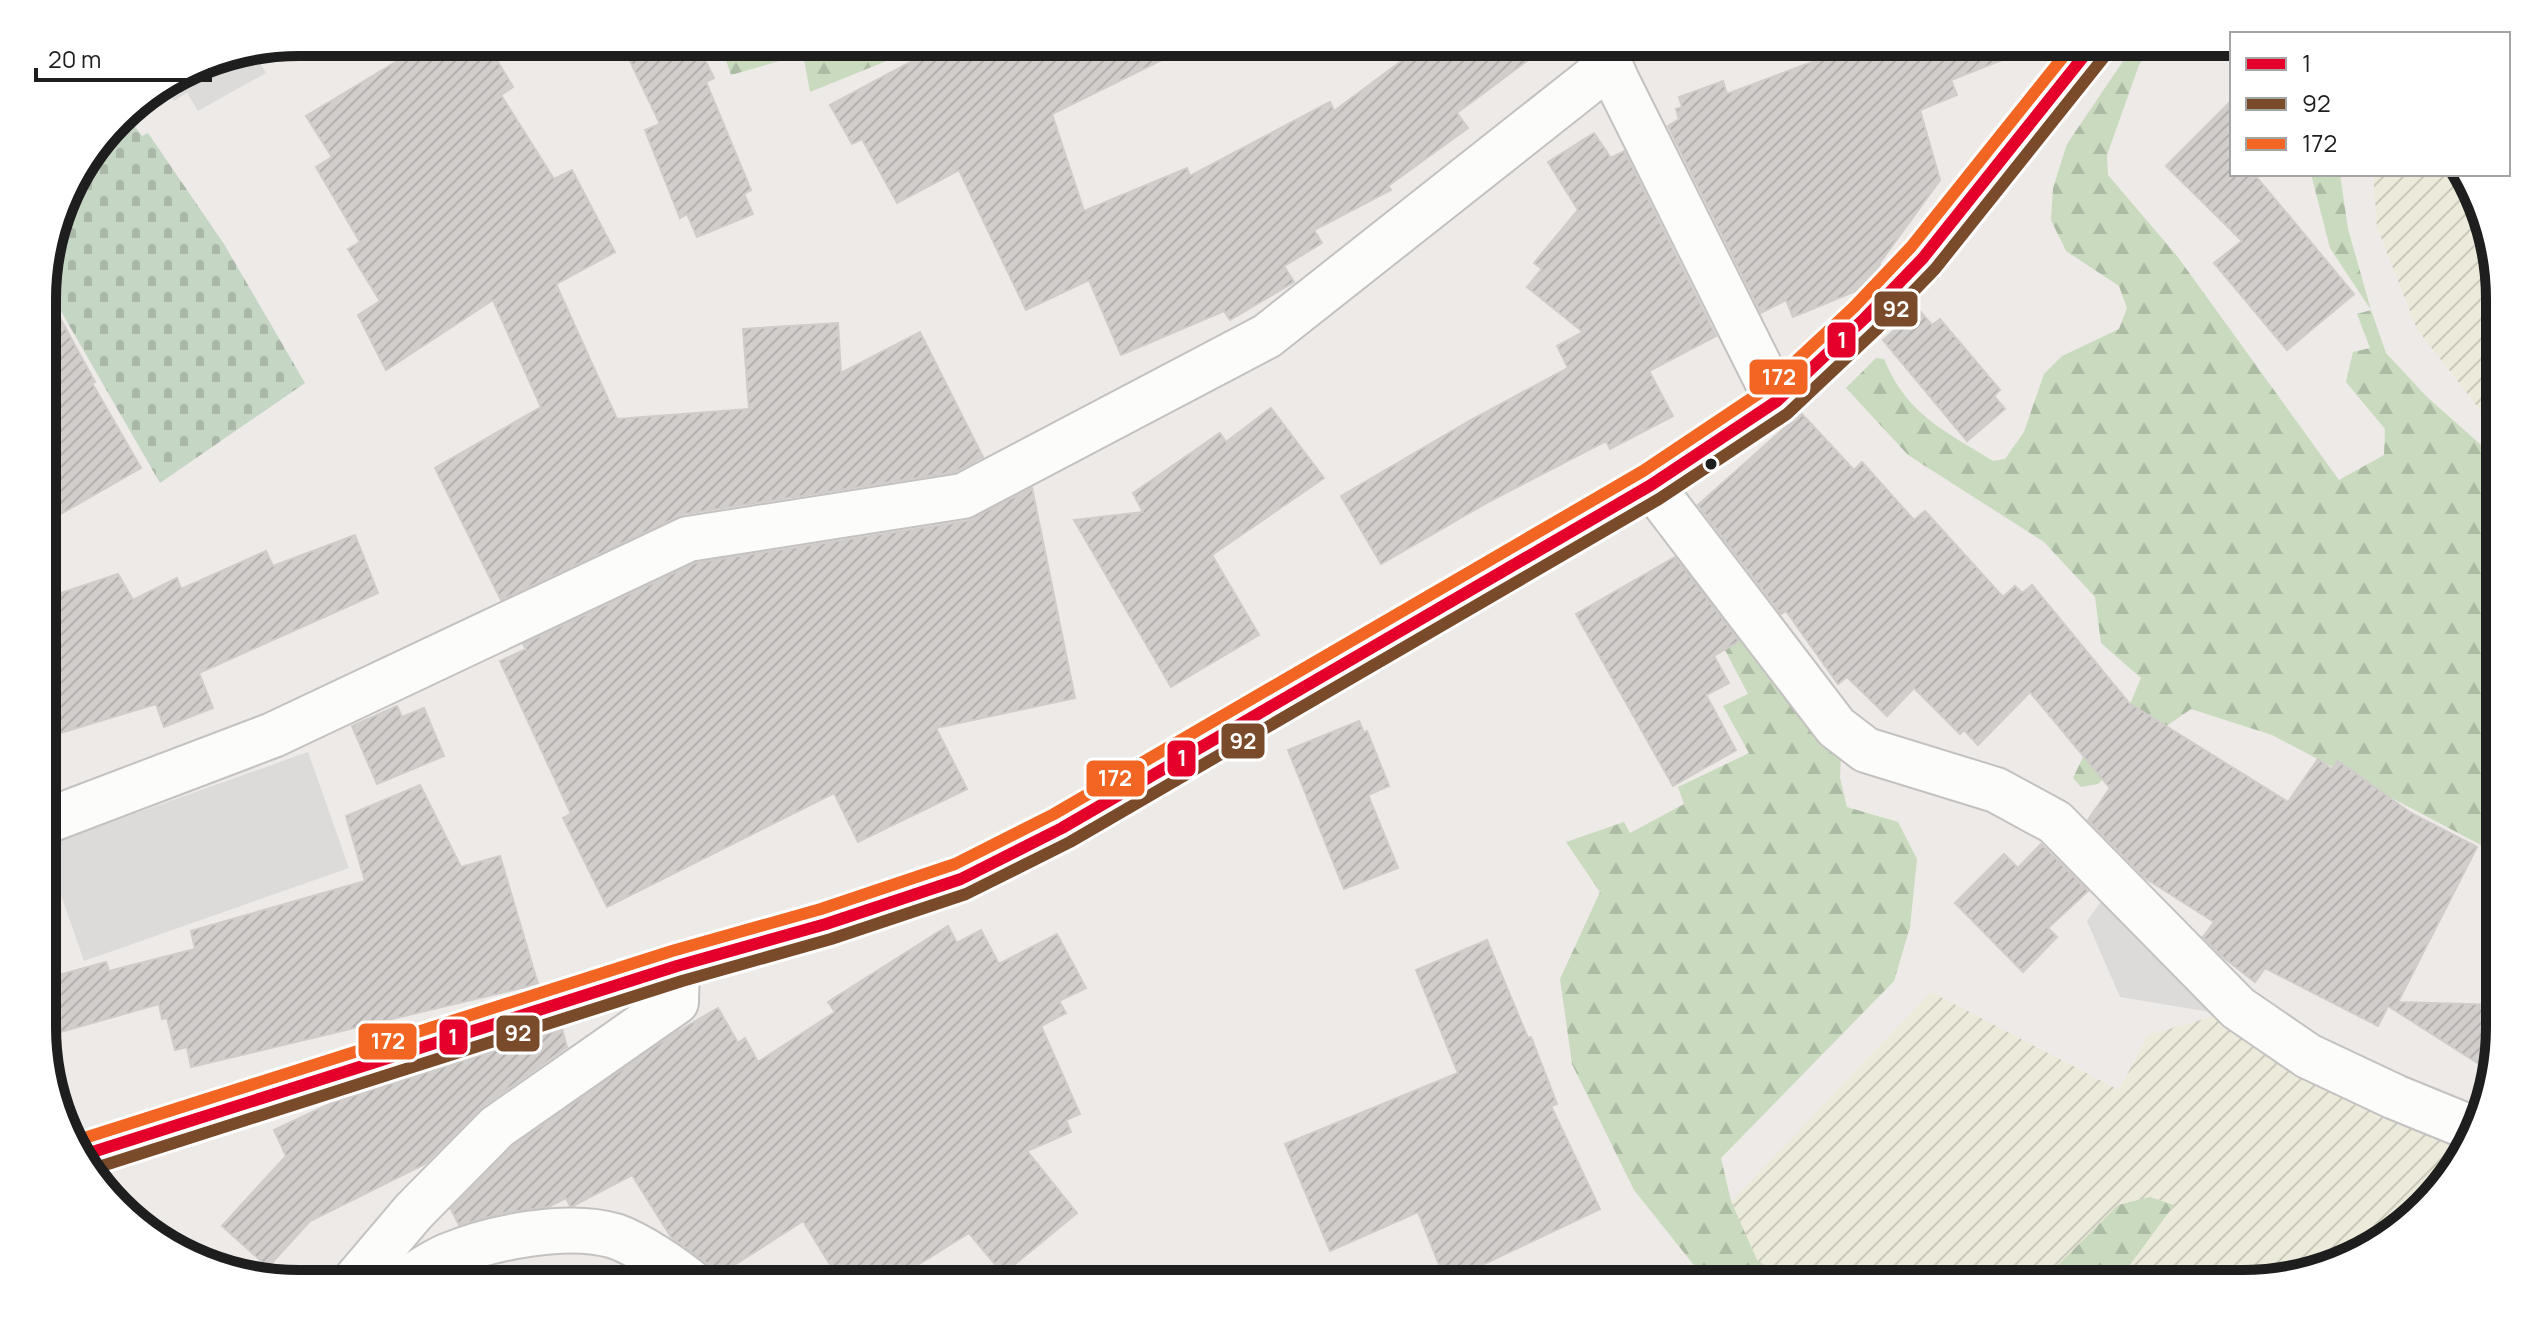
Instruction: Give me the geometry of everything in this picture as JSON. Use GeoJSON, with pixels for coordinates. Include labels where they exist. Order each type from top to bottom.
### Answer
{"type":"FeatureCollection","features":[{"type":"Feature","properties":{"kind":"main road"},"geometry":{"type":"LineString","coordinates":[[91,1152],[677,966],[826,924],[961,879],[1076,820],[1651,485],[1777,401],[1923,258],[2084,56]]}},
{"type":"Feature","properties":{"kind":"street"},"geometry":{"type":"LineString","coordinates":[[56,817],[273,735],[688,539],[963,496],[1267,336],[1603,56]]}},
{"type":"Feature","properties":{"kind":"street"},"geometry":{"type":"LineString","coordinates":[[1606,56],[1777,401]]}},
{"type":"Feature","properties":{"kind":"street"},"geometry":{"type":"LineString","coordinates":[[1651,485],[1836,727],[1866,750],[1996,790],[2055,822],[2238,1008],[2308,1056],[2465,1125]]}},
{"type":"Feature","properties":{"kind":"street"},"geometry":{"type":"LineString","coordinates":[[364,1270],[414,1211],[497,1127],[676,1002],[677,966]]}},
{"type":"Feature","properties":{"kind":"street"},"geometry":{"type":"LineString","coordinates":[[423,1270],[445,1256],[505,1237],[562,1230],[615,1236],[676,1270]]}},
{"type":"Feature","properties":{"kind":"shaded area"},"geometry":{"type":"Polygon","coordinates":[[[258,60],[266,73],[198,111],[187,93],[174,101],[169,94],[177,89],[236,64],[258,60]]]}},
{"type":"Feature","properties":{"kind":"shaded area"},"geometry":{"type":"Polygon","coordinates":[[[2373,176],[2452,176],[2461,191],[2473,221],[2484,267],[2486,418],[2417,329],[2377,227],[2373,176]]]}},
{"type":"Feature","properties":{"kind":"shaded area"},"geometry":{"type":"Polygon","coordinates":[[[308,752],[349,868],[84,961],[56,881],[56,842],[308,752]]]}},
{"type":"Feature","properties":{"kind":"shaded area"},"geometry":{"type":"Polygon","coordinates":[[[2106,895],[2222,1014],[2120,997],[2087,921],[2106,895]]]}},
{"type":"Feature","properties":{"kind":"shaded area"},"geometry":{"type":"Polygon","coordinates":[[[1931,992],[2119,1090],[2148,1035],[2222,1014],[2460,1137],[2426,1187],[2378,1229],[2351,1245],[2321,1257],[2259,1269],[2127,1269],[2174,1205],[2150,1197],[2058,1269],[1770,1269],[1757,1260],[1731,1202],[1931,992]]]}},
{"type":"Feature","properties":{"kind":"green space"},"geometry":{"type":"Polygon","coordinates":[[[725,56],[796,56],[731,75],[725,56]]]}},
{"type":"Feature","properties":{"kind":"green space"},"geometry":{"type":"Polygon","coordinates":[[[803,56],[899,56],[810,92],[803,56]]]}},
{"type":"Feature","properties":{"kind":"green space"},"geometry":{"type":"Polygon","coordinates":[[[2127,56],[2145,56],[2139,65],[2107,155],[2108,175],[2177,256],[2339,480],[2384,455],[2385,429],[2346,382],[2353,352],[2370,348],[2357,314],[2371,310],[2386,353],[2427,397],[2486,449],[2486,848],[2272,735],[2191,709],[2132,750],[2098,784],[2081,787],[2073,778],[2084,755],[2130,704],[2141,678],[2101,643],[2095,597],[2044,542],[1908,455],[1846,388],[1876,358],[1884,359],[1904,394],[1929,420],[1993,461],[2005,459],[2024,432],[2044,374],[2062,356],[2119,329],[2127,308],[2119,286],[2066,251],[2051,220],[2053,188],[2067,144],[2127,56]]]}},
{"type":"Feature","properties":{"kind":"green space"},"geometry":{"type":"Polygon","coordinates":[[[132,123],[142,136],[148,133],[224,244],[305,383],[160,483],[57,304],[58,267],[74,206],[106,151],[132,123]]]}},
{"type":"Feature","properties":{"kind":"green space"},"geometry":{"type":"Polygon","coordinates":[[[2312,176],[2340,176],[2348,229],[2371,310],[2330,248],[2312,176]]]}},
{"type":"Feature","properties":{"kind":"green space"},"geometry":{"type":"Polygon","coordinates":[[[1693,563],[1841,755],[1840,778],[1847,807],[1898,822],[1917,859],[1910,927],[1894,981],[1721,1158],[1731,1201],[1757,1260],[1770,1269],[1697,1269],[1634,1190],[1572,1064],[1560,979],[1600,892],[1566,842],[1624,822],[1630,833],[1684,804],[1678,787],[1749,753],[1723,706],[1748,694],[1683,569],[1693,563]]]}},
{"type":"Feature","properties":{"kind":"green space"},"geometry":{"type":"Polygon","coordinates":[[[2150,1197],[2174,1205],[2127,1269],[2054,1269],[2118,1205],[2150,1197]]]}},
{"type":"Feature","properties":{"kind":"building"},"geometry":{"type":"Polygon","coordinates":[[[406,56],[494,56],[513,87],[501,95],[554,179],[572,170],[615,252],[556,284],[617,419],[749,409],[743,329],[838,323],[841,373],[920,332],[983,457],[955,472],[684,514],[501,600],[435,468],[541,407],[493,300],[386,370],[358,315],[380,301],[348,249],[360,242],[316,167],[332,157],[306,116],[406,56]]]}},
{"type":"Feature","properties":{"kind":"building"},"geometry":{"type":"Polygon","coordinates":[[[628,56],[703,56],[714,78],[706,82],[751,190],[744,194],[753,214],[697,237],[687,214],[680,218],[645,130],[660,124],[628,56]]]}},
{"type":"Feature","properties":{"kind":"building"},"geometry":{"type":"Polygon","coordinates":[[[922,56],[1170,56],[1052,114],[1084,211],[1187,168],[1190,176],[1330,102],[1334,111],[1408,56],[1533,56],[1457,113],[1468,128],[1388,186],[1391,190],[1314,230],[1322,243],[1284,266],[1294,282],[1230,320],[1224,311],[1121,355],[1089,280],[1026,310],[959,170],[897,203],[862,139],[852,144],[830,105],[922,56]]]}},
{"type":"Feature","properties":{"kind":"building"},"geometry":{"type":"Polygon","coordinates":[[[1828,56],[2012,56],[1951,80],[1957,95],[1920,110],[1940,180],[1879,264],[1881,266],[1856,291],[1793,317],[1786,300],[1761,313],[1668,126],[1679,119],[1676,109],[1682,107],[1679,97],[1723,81],[1727,94],[1828,56]]]}},
{"type":"Feature","properties":{"kind":"building"},"geometry":{"type":"Polygon","coordinates":[[[2230,102],[2230,176],[2256,176],[2354,294],[2287,350],[2214,263],[2242,241],[2166,166],[2230,102]]]}},
{"type":"Feature","properties":{"kind":"building"},"geometry":{"type":"Polygon","coordinates":[[[1594,133],[1611,158],[1624,151],[1716,336],[1649,371],[1673,416],[1610,449],[1606,441],[1490,501],[1381,564],[1341,496],[1469,421],[1568,368],[1557,346],[1583,332],[1527,287],[1542,269],[1534,263],[1578,210],[1548,162],[1594,133]]]}},
{"type":"Feature","properties":{"kind":"building"},"geometry":{"type":"Polygon","coordinates":[[[1918,309],[1932,325],[1940,319],[2000,390],[1994,396],[2005,409],[1967,441],[1883,340],[1918,309]]]}},
{"type":"Feature","properties":{"kind":"building"},"geometry":{"type":"Polygon","coordinates":[[[57,313],[95,382],[92,383],[141,468],[57,516],[57,313]]]}},
{"type":"Feature","properties":{"kind":"building"},"geometry":{"type":"Polygon","coordinates":[[[1271,408],[1324,478],[1212,555],[1259,635],[1171,687],[1074,520],[1143,512],[1133,493],[1220,433],[1226,442],[1271,408]]]}},
{"type":"Feature","properties":{"kind":"building"},"geometry":{"type":"Polygon","coordinates":[[[1801,413],[1854,470],[1862,462],[1914,520],[1925,511],[2003,597],[2015,586],[2022,593],[2032,585],[2129,703],[2288,802],[2318,759],[2332,769],[2338,761],[2411,813],[2477,847],[2398,1002],[2486,1005],[2483,1066],[2388,1006],[2378,1026],[2265,968],[2255,982],[2224,958],[2203,937],[2214,922],[2145,878],[2088,820],[2110,788],[2030,692],[1978,745],[1964,730],[1960,734],[1914,688],[1887,716],[1847,677],[1838,684],[1786,611],[1781,614],[1698,505],[1801,413]]]}},
{"type":"Feature","properties":{"kind":"building"},"geometry":{"type":"Polygon","coordinates":[[[1032,488],[1075,698],[936,728],[967,789],[858,842],[834,793],[607,907],[563,818],[571,814],[500,661],[526,649],[523,644],[695,563],[967,521],[1032,488]]]}},
{"type":"Feature","properties":{"kind":"building"},"geometry":{"type":"Polygon","coordinates":[[[355,535],[378,593],[199,673],[213,708],[164,727],[156,704],[56,734],[57,594],[118,574],[133,600],[177,578],[181,589],[266,551],[273,566],[355,535]]]}},
{"type":"Feature","properties":{"kind":"building"},"geometry":{"type":"Polygon","coordinates":[[[1675,557],[1739,641],[1714,656],[1729,683],[1706,695],[1736,750],[1673,786],[1576,614],[1675,557]]]}},
{"type":"Feature","properties":{"kind":"building"},"geometry":{"type":"Polygon","coordinates":[[[397,706],[402,717],[424,708],[444,756],[377,784],[352,726],[397,706]]]}},
{"type":"Feature","properties":{"kind":"building"},"geometry":{"type":"Polygon","coordinates":[[[1359,721],[1364,733],[1367,731],[1389,786],[1368,795],[1398,868],[1344,889],[1288,750],[1359,721]]]}},
{"type":"Feature","properties":{"kind":"building"},"geometry":{"type":"Polygon","coordinates":[[[420,785],[461,867],[500,856],[538,984],[191,1067],[187,1047],[175,1050],[167,1018],[162,1019],[159,1004],[57,1033],[56,976],[106,962],[109,971],[195,949],[191,931],[365,881],[346,816],[420,785]]]}},
{"type":"Feature","properties":{"kind":"building"},"geometry":{"type":"Polygon","coordinates":[[[2041,844],[2088,891],[2048,928],[2057,937],[2023,972],[1955,903],[2004,854],[2018,868],[2041,844]]]}},
{"type":"Feature","properties":{"kind":"building"},"geometry":{"type":"Polygon","coordinates":[[[948,926],[957,943],[981,930],[999,964],[1057,934],[1086,988],[1059,1001],[1066,1013],[1041,1026],[1080,1114],[1066,1120],[1071,1132],[1027,1151],[1077,1213],[1008,1270],[999,1270],[969,1233],[910,1270],[833,1270],[803,1221],[727,1270],[712,1270],[671,1237],[632,1175],[573,1206],[566,1198],[548,1207],[503,1213],[459,1225],[451,1209],[513,1146],[670,1036],[718,1008],[738,1043],[745,1038],[758,1062],[835,1012],[828,1002],[948,926]]]}},
{"type":"Feature","properties":{"kind":"building"},"geometry":{"type":"Polygon","coordinates":[[[1487,940],[1557,1104],[1551,1106],[1600,1209],[1473,1269],[1441,1269],[1418,1212],[1330,1251],[1285,1144],[1458,1073],[1416,970],[1487,940]]]}},
{"type":"Feature","properties":{"kind":"building"},"geometry":{"type":"Polygon","coordinates":[[[562,1029],[567,1047],[482,1107],[425,1164],[310,1221],[268,1267],[222,1226],[286,1156],[274,1130],[334,1102],[562,1029]]]}},
{"type":"Feature","properties":{"kind":"transit line","name":"172"},"geometry":{"type":"LineString","coordinates":[[83,1138],[672,951],[821,909],[955,864],[1054,814],[1643,471],[1767,388],[1854,307],[1911,247],[2064,56]]}},
{"type":"Feature","properties":{"kind":"transit line","name":"1"},"geometry":{"type":"LineString","coordinates":[[91,1152],[677,966],[826,924],[961,879],[1062,828],[1651,485],[1777,401],[1923,258],[2084,56]]}},
{"type":"Feature","properties":{"kind":"transit line","name":"92"},"geometry":{"type":"LineString","coordinates":[[100,1166],[966,894],[1070,842],[1659,499],[1787,414],[1935,269],[2105,56]]}}]}
